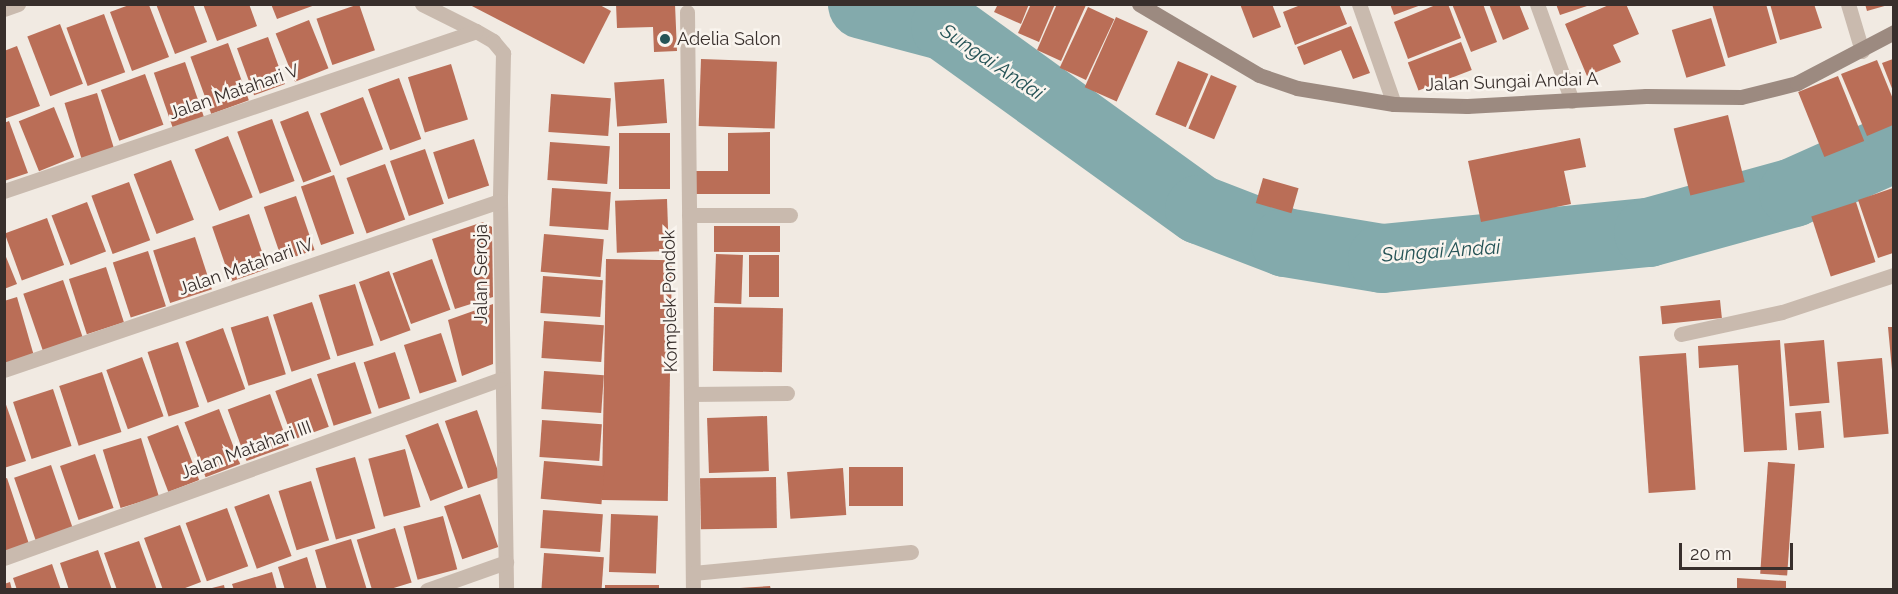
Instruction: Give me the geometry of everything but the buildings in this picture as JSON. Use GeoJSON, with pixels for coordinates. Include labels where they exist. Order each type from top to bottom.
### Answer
{"type":"FeatureCollection","features":[{"type":"Feature","properties":{"kind":"street"},"geometry":{"type":"LineString","coordinates":[[4,9],[18,4]]}},
{"type":"Feature","properties":{"kind":"street","name":"Jalan Seroja"},"geometry":{"type":"LineString","coordinates":[[422,4],[494,41],[503,53],[500,201],[506,590]]}},
{"type":"Feature","properties":{"kind":"street","name":"Jalan Sungai Andai A"},"geometry":{"type":"LineString","coordinates":[[1139,4],[1259,75],[1297,88],[1394,104],[1572,101],[1646,96],[1741,97],[1774,91],[1819,74],[1893,32]]}},
{"type":"Feature","properties":{"kind":"street"},"geometry":{"type":"LineString","coordinates":[[1359,4],[1394,104]]}},
{"type":"Feature","properties":{"kind":"street"},"geometry":{"type":"LineString","coordinates":[[1537,4],[1572,101]]}},
{"type":"Feature","properties":{"kind":"street"},"geometry":{"type":"LineString","coordinates":[[1848,4],[1862,51]]}},
{"type":"Feature","properties":{"kind":"street","name":"Komplek Pondok"},"geometry":{"type":"LineString","coordinates":[[687,12],[693,590]]}},
{"type":"Feature","properties":{"kind":"street","name":"Jalan Matahari V"},"geometry":{"type":"LineString","coordinates":[[4,191],[476,31]]}},
{"type":"Feature","properties":{"kind":"street","name":"Jalan Matahari IV"},"geometry":{"type":"LineString","coordinates":[[4,370],[500,201]]}},
{"type":"Feature","properties":{"kind":"street"},"geometry":{"type":"LineString","coordinates":[[689,215],[790,215]]}},
{"type":"Feature","properties":{"kind":"street"},"geometry":{"type":"LineString","coordinates":[[1681,334],[1782,312],[1893,275]]}},
{"type":"Feature","properties":{"kind":"street","name":"Jalan Matahari III"},"geometry":{"type":"LineString","coordinates":[[4,558],[501,380]]}},
{"type":"Feature","properties":{"kind":"street"},"geometry":{"type":"LineString","coordinates":[[691,394],[787,393]]}},
{"type":"Feature","properties":{"kind":"street"},"geometry":{"type":"LineString","coordinates":[[693,573],[911,552]]}},
{"type":"Feature","properties":{"kind":"street"},"geometry":{"type":"LineString","coordinates":[[427,590],[506,562]]}},
{"type":"Feature","properties":{"kind":"waterway","name":"Sungai Andai"},"geometry":{"type":"LineString","coordinates":[[862,4],[945,26],[1199,209],[1285,242],[1382,258],[1648,232],[1793,192],[1894,147]]}},
{"type":"Feature","properties":{"kind":"place","name":"Adelia Salon"},"geometry":{"type":"Point","coordinates":[665,39]}}]}
